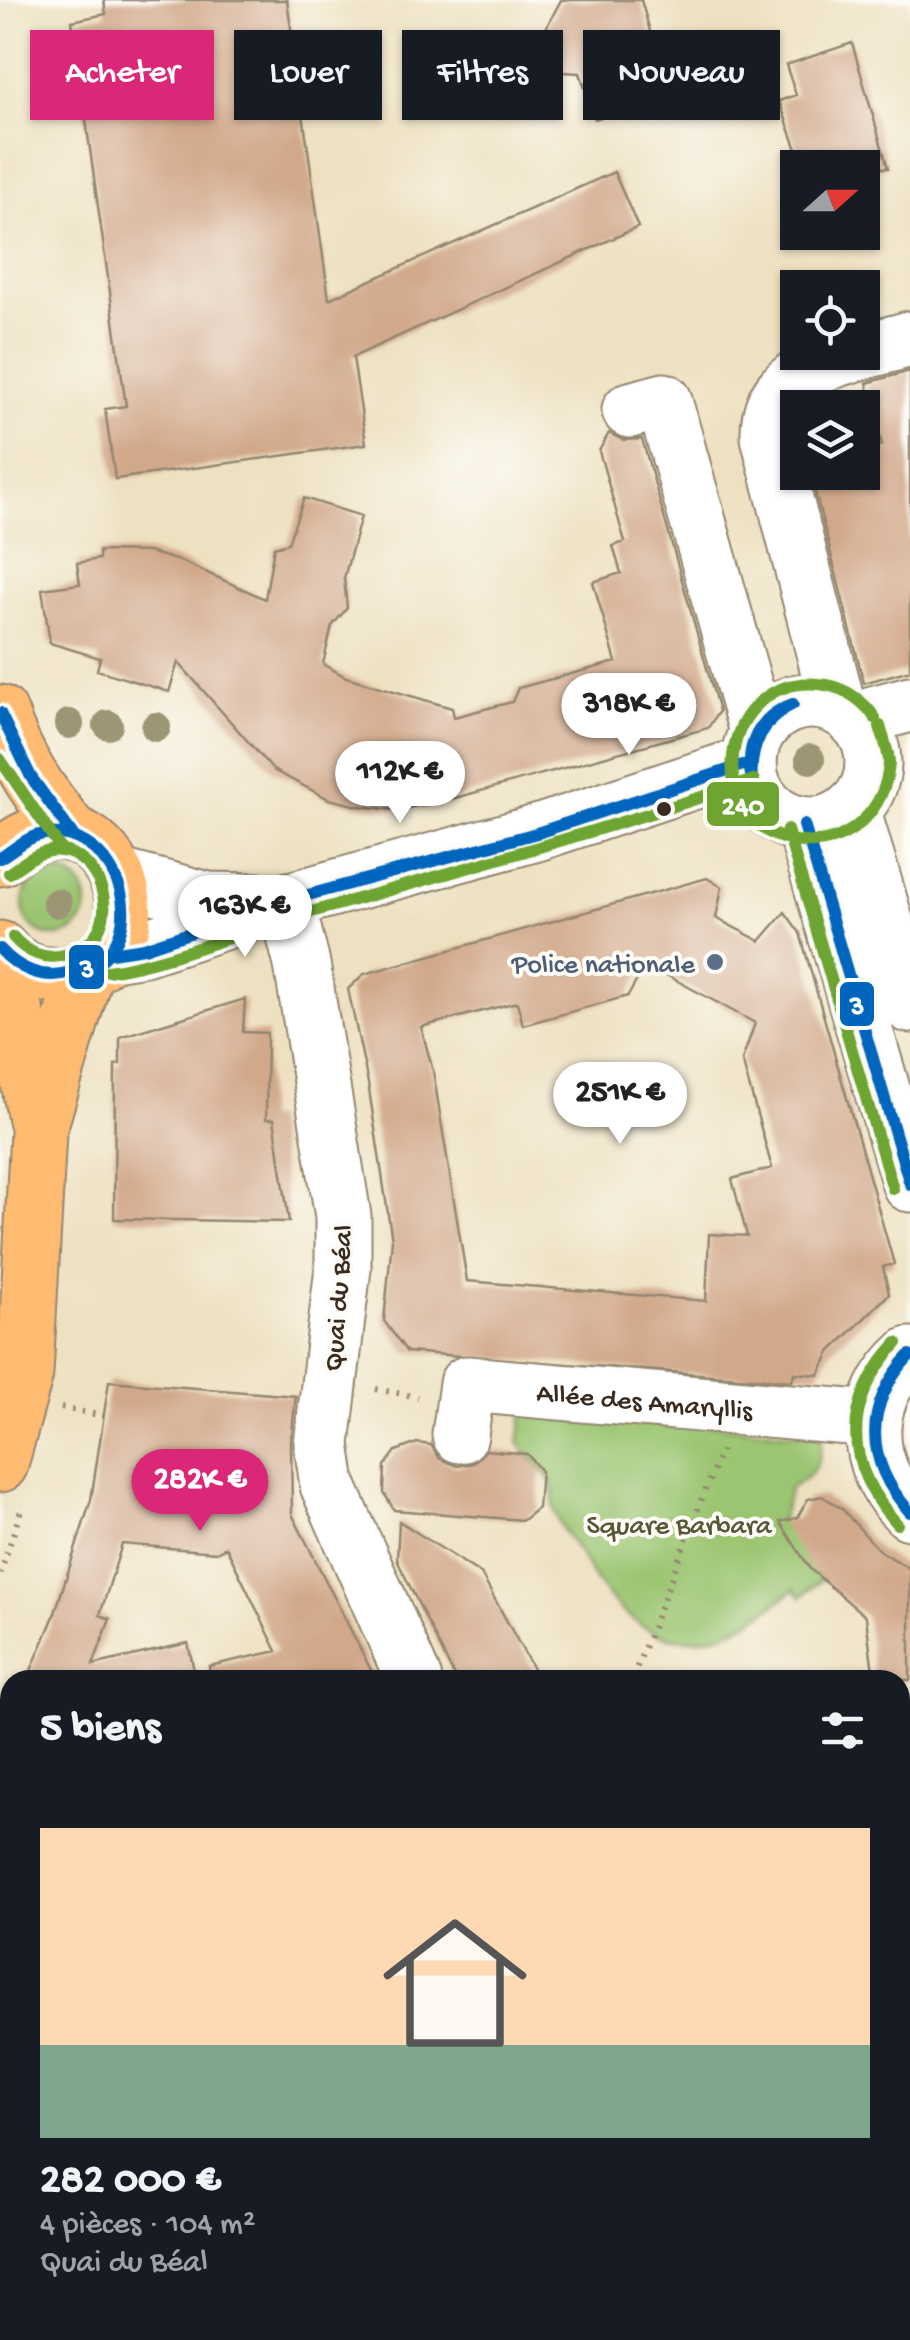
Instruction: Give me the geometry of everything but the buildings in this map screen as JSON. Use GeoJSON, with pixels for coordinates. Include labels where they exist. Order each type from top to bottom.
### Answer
{"type":"FeatureCollection","features":[{"type":"Feature","properties":{"kind":"main road"},"geometry":{"type":"LineString","coordinates":[[0,713],[12,750],[32,784],[73,835],[95,846],[120,878],[124,918],[95,962],[38,1132],[16,1218],[26,1374],[0,1464]]}},
{"type":"Feature","properties":{"kind":"main road"},"geometry":{"type":"LineString","coordinates":[[0,858],[32,836],[73,835]]}},
{"type":"Feature","properties":{"kind":"main road"},"geometry":{"type":"LineString","coordinates":[[3,952],[35,973],[69,974],[95,962]]}},
{"type":"Feature","properties":{"kind":"main road"},"geometry":{"type":"LineString","coordinates":[[3,952],[38,1132]]}},
{"type":"Feature","properties":{"kind":"street"},"geometry":{"type":"LineString","coordinates":[[880,347],[910,339]]}},
{"type":"Feature","properties":{"kind":"street"},"geometry":{"type":"LineString","coordinates":[[812,370],[793,377],[768,416],[769,438],[816,750],[890,1047],[910,1184]]}},
{"type":"Feature","properties":{"kind":"street"},"geometry":{"type":"LineString","coordinates":[[630,410],[664,401],[816,750],[910,1005]]}},
{"type":"Feature","properties":{"kind":"street"},"geometry":{"type":"LineString","coordinates":[[95,962],[286,901],[537,833],[816,750],[910,704]]}},
{"type":"Feature","properties":{"kind":"street"},"geometry":{"type":"LineString","coordinates":[[120,878],[208,900],[286,901]]}},
{"type":"Feature","properties":{"kind":"street","name":"Quai du Béal"},"geometry":{"type":"LineString","coordinates":[[286,901],[302,964],[343,1216],[343,1268],[322,1444],[328,1485],[410,1670]]}},
{"type":"Feature","properties":{"kind":"street"},"geometry":{"type":"LineString","coordinates":[[910,1355],[891,1374],[872,1419],[872,1440],[882,1480],[910,1512]]}},
{"type":"Feature","properties":{"kind":"street","name":"Allée des Amaryllis"},"geometry":{"type":"LineString","coordinates":[[448,1418],[468,1384],[872,1419]]}},
{"type":"Feature","properties":{"kind":"path"},"geometry":{"type":"LineString","coordinates":[[331,1380],[448,1418]]}},
{"type":"Feature","properties":{"kind":"path"},"geometry":{"type":"LineString","coordinates":[[636,1670],[738,1406]]}},
{"type":"Feature","properties":{"kind":"path"},"geometry":{"type":"LineString","coordinates":[[56,1408],[104,1416]]}},
{"type":"Feature","properties":{"kind":"green space"},"geometry":{"type":"Polygon","coordinates":[[[55,872],[77,882],[87,904],[77,926],[55,936],[33,926],[23,904],[33,882],[55,872]]]}},
{"type":"Feature","properties":{"kind":"green space","name":"Square Barbara"},"geometry":{"type":"Polygon","coordinates":[[[524,1407],[822,1436],[815,1468],[790,1488],[781,1521],[821,1580],[801,1597],[794,1589],[735,1628],[707,1637],[680,1639],[655,1632],[631,1618],[607,1595],[563,1530],[554,1509],[550,1480],[519,1443],[524,1407]]]}},
{"type":"Feature","properties":{"kind":"transit line","name":"240"},"geometry":{"type":"LineString","coordinates":[[875,718],[854,696],[826,685],[789,686],[761,701],[742,725],[733,754],[734,784],[746,812],[769,832],[804,842],[821,842],[850,831],[873,809],[886,779],[889,758],[880,726]]}},
{"type":"Feature","properties":{"kind":"transit line","name":"3"},"geometry":{"type":"LineString","coordinates":[[752,781],[750,756],[757,734],[771,716],[793,704]]}},
{"type":"Feature","properties":{"kind":"transit line","name":"3"},"geometry":{"type":"LineString","coordinates":[[752,781],[753,757],[760,735],[774,717],[793,704]]}},
{"type":"Feature","properties":{"kind":"transit line","name":"3"},"geometry":{"type":"LineString","coordinates":[[0,713],[31,777],[73,835]]}},
{"type":"Feature","properties":{"kind":"transit line","name":"240"},"geometry":{"type":"LineString","coordinates":[[0,759],[59,846]]}},
{"type":"Feature","properties":{"kind":"transit line","name":"3"},"geometry":{"type":"LineString","coordinates":[[105,954],[144,948],[286,901],[537,833],[749,763]]}},
{"type":"Feature","properties":{"kind":"transit line","name":"240"},"geometry":{"type":"LineString","coordinates":[[108,971],[179,954],[754,780]]}},
{"type":"Feature","properties":{"kind":"transit line","name":"3"},"geometry":{"type":"LineString","coordinates":[[804,825],[910,1184]]}},
{"type":"Feature","properties":{"kind":"transit line","name":"240"},"geometry":{"type":"LineString","coordinates":[[787,830],[893,1189]]}},
{"type":"Feature","properties":{"kind":"transit line","name":"3"},"geometry":{"type":"LineString","coordinates":[[0,858],[40,835],[64,835],[85,843],[103,858],[122,899],[122,922],[115,944],[89,967],[41,974],[15,962],[0,949]]}},
{"type":"Feature","properties":{"kind":"transit line","name":"240"},"geometry":{"type":"LineString","coordinates":[[9,873],[38,854],[62,851],[79,858],[92,871],[101,888],[104,907],[100,926],[89,943],[68,954],[38,954],[13,937]]}},
{"type":"Feature","properties":{"kind":"transit line","name":"240"},"geometry":{"type":"LineString","coordinates":[[897,1343],[866,1388],[856,1433],[866,1479],[897,1524]]}},
{"type":"Feature","properties":{"kind":"transit line","name":"3"},"geometry":{"type":"LineString","coordinates":[[910,1355],[884,1393],[875,1433],[884,1473],[910,1512]]}},
{"type":"Feature","properties":{"kind":"place","name":"Police nationale"},"geometry":{"type":"Point","coordinates":[715,962]}}]}
